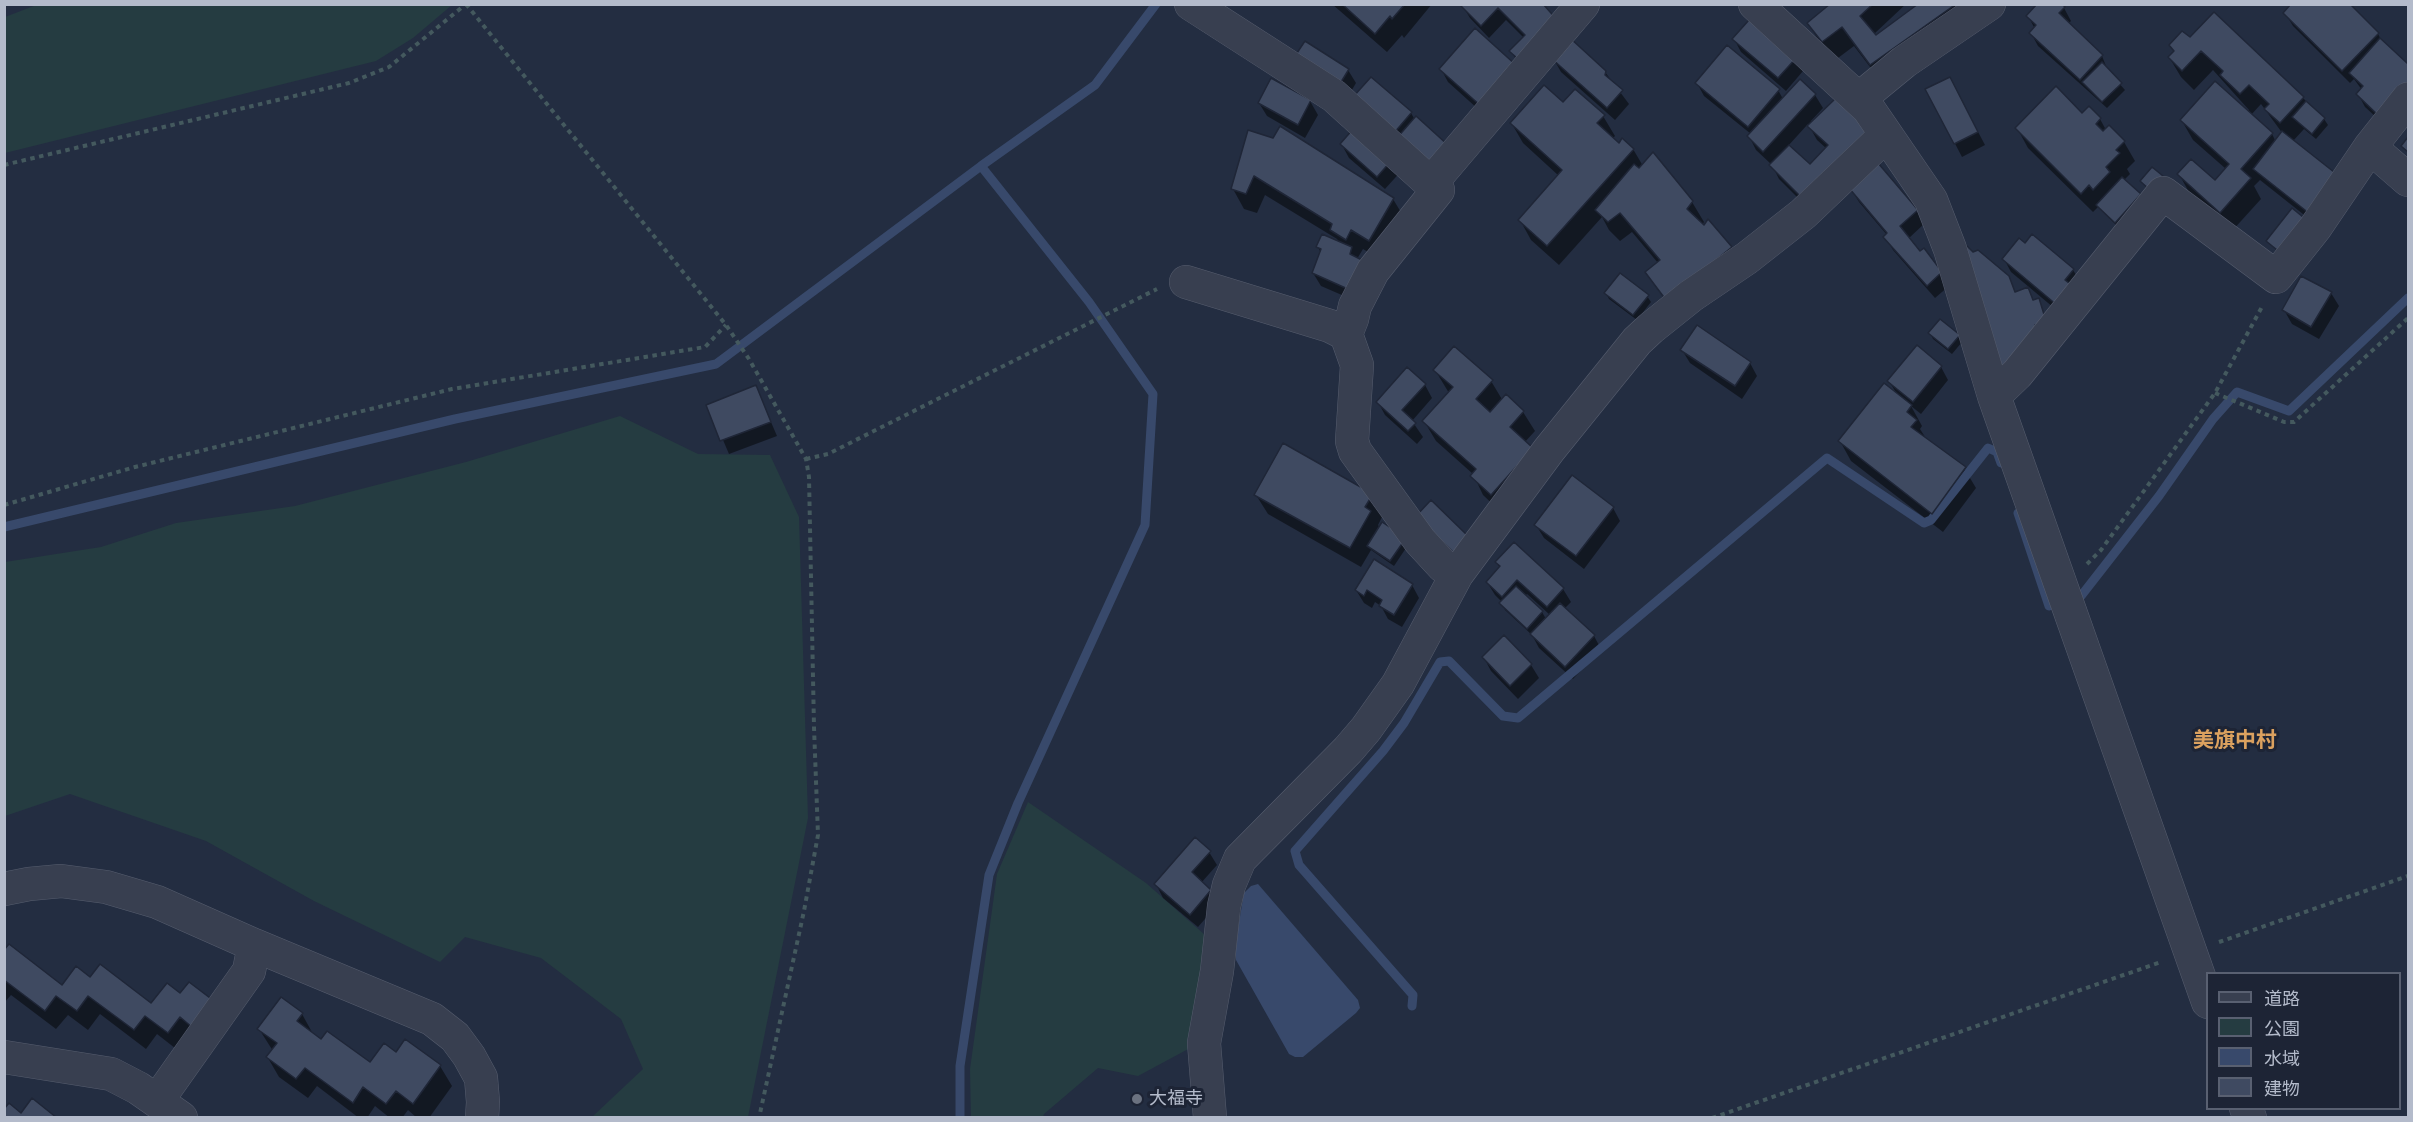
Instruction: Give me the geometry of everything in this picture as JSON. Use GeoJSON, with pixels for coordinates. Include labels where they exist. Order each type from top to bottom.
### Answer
{"type":"FeatureCollection","features":[{"type":"Feature","properties":{"kind":"street"},"geometry":{"type":"LineString","coordinates":[[1191,4],[1334,96],[1432,182],[1438,190],[1373,271],[1355,306],[1346,334],[1356,364],[1352,441],[1355,451],[1420,541],[1443,566],[1457,574]]}},
{"type":"Feature","properties":{"kind":"street"},"geometry":{"type":"LineString","coordinates":[[1432,182],[1583,4]]}},
{"type":"Feature","properties":{"kind":"street"},"geometry":{"type":"LineString","coordinates":[[1755,4],[1868,108],[1917,177],[1935,210],[1950,249],[1994,396],[2206,996]]}},
{"type":"Feature","properties":{"kind":"street"},"geometry":{"type":"LineString","coordinates":[[1859,99],[1904,62],[1989,4]]}},
{"type":"Feature","properties":{"kind":"street"},"geometry":{"type":"LineString","coordinates":[[1994,396],[2016,374],[2163,193],[2276,278],[2315,228],[2370,147],[2409,99]]}},
{"type":"Feature","properties":{"kind":"street"},"geometry":{"type":"LineString","coordinates":[[1210,1118],[1204,1043],[1217,970],[1224,906],[1229,885],[1240,859],[1348,750],[1365,729],[1398,684],[1457,574],[1549,450],[1637,341],[1691,296],[1747,258],[1803,214],[1886,135]]}},
{"type":"Feature","properties":{"kind":"street"},"geometry":{"type":"LineString","coordinates":[[2370,147],[2409,180]]}},
{"type":"Feature","properties":{"kind":"street"},"geometry":{"type":"LineString","coordinates":[[1186,282],[1330,326],[1346,334]]}},
{"type":"Feature","properties":{"kind":"street"},"geometry":{"type":"LineString","coordinates":[[4,889],[61,881],[106,887],[157,902],[432,1019],[455,1037],[481,1078],[482,1118]]}},
{"type":"Feature","properties":{"kind":"street"},"geometry":{"type":"LineString","coordinates":[[4,1057],[111,1074],[138,1088],[169,1109],[249,971],[254,945]]}},
{"type":"Feature","properties":{"kind":"path"},"geometry":{"type":"LineString","coordinates":[[4,165],[349,83],[389,67],[466,4],[726,325],[749,359],[806,459],[810,477],[818,835],[804,911],[759,1118]]}},
{"type":"Feature","properties":{"kind":"path"},"geometry":{"type":"LineString","coordinates":[[2064,589],[2101,550],[2215,393],[2276,278]]}},
{"type":"Feature","properties":{"kind":"path"},"geometry":{"type":"LineString","coordinates":[[806,459],[828,454],[1162,286],[1186,282]]}},
{"type":"Feature","properties":{"kind":"path"},"geometry":{"type":"LineString","coordinates":[[2215,393],[2284,422],[2294,422],[2409,318]]}},
{"type":"Feature","properties":{"kind":"path"},"geometry":{"type":"LineString","coordinates":[[4,506],[135,467],[452,389],[705,347],[726,325]]}},
{"type":"Feature","properties":{"kind":"path"},"geometry":{"type":"LineString","coordinates":[[1712,1118],[2409,876]]}},
{"type":"Feature","properties":{"kind":"green space"},"geometry":{"type":"Polygon","coordinates":[[[39,4],[452,5],[413,38],[376,61],[5,153],[5,17],[39,4]]]}},
{"type":"Feature","properties":{"kind":"green space"},"geometry":{"type":"Polygon","coordinates":[[[620,416],[698,454],[770,455],[799,517],[808,818],[748,1117],[592,1117],[643,1069],[621,1019],[541,958],[465,937],[440,962],[314,901],[206,841],[70,794],[5,816],[5,562],[101,547],[176,523],[295,506],[466,462],[620,416]]]}},
{"type":"Feature","properties":{"kind":"green space"},"geometry":{"type":"Polygon","coordinates":[[[1028,802],[1146,883],[1205,935],[1192,1047],[1138,1076],[1098,1068],[1043,1117],[971,1118],[970,1069],[997,874],[1028,802]]]}},
{"type":"Feature","properties":{"kind":"water"},"geometry":{"type":"Polygon","coordinates":[[[1258,884],[1358,1000],[1360,1008],[1356,1013],[1303,1057],[1289,1054],[1236,960],[1235,946],[1244,893],[1251,886],[1258,884]]]}},
{"type":"Feature","properties":{"kind":"building"},"geometry":{"type":"Polygon","coordinates":[[[1342,4],[1405,4],[1392,19],[1390,16],[1375,34],[1342,4]]]}},
{"type":"Feature","properties":{"kind":"building"},"geometry":{"type":"Polygon","coordinates":[[[1543,4],[1558,21],[1517,58],[1509,51],[1525,35],[1498,8],[1481,26],[1460,5],[1543,4]]]}},
{"type":"Feature","properties":{"kind":"building"},"geometry":{"type":"Polygon","coordinates":[[[1830,4],[1873,4],[1860,16],[1876,35],[1918,4],[1956,4],[1870,65],[1842,27],[1822,42],[1807,23],[1830,4]]]}},
{"type":"Feature","properties":{"kind":"building"},"geometry":{"type":"Polygon","coordinates":[[[2037,4],[2062,4],[2065,7],[2059,13],[2103,55],[2080,80],[2029,33],[2036,25],[2026,16],[2037,4]]]}},
{"type":"Feature","properties":{"kind":"building"},"geometry":{"type":"Polygon","coordinates":[[[2291,4],[2350,4],[2379,33],[2342,71],[2283,13],[2291,4]]]}},
{"type":"Feature","properties":{"kind":"building"},"geometry":{"type":"Polygon","coordinates":[[[2214,12],[2304,97],[2280,123],[2264,109],[2269,104],[2249,85],[2240,94],[2220,75],[2223,71],[2201,51],[2182,71],[2168,57],[2174,51],[2169,45],[2182,31],[2190,37],[2214,12]]]}},
{"type":"Feature","properties":{"kind":"building"},"geometry":{"type":"Polygon","coordinates":[[[1749,20],[1797,57],[1778,78],[1732,39],[1749,20]]]}},
{"type":"Feature","properties":{"kind":"building"},"geometry":{"type":"Polygon","coordinates":[[[1475,28],[1517,66],[1481,106],[1439,69],[1475,28]]]}},
{"type":"Feature","properties":{"kind":"building"},"geometry":{"type":"Polygon","coordinates":[[[1570,38],[1606,71],[1605,75],[1623,90],[1607,108],[1551,58],[1570,38]]]}},
{"type":"Feature","properties":{"kind":"building"},"geometry":{"type":"Polygon","coordinates":[[[2380,38],[2408,64],[2408,84],[2379,116],[2356,94],[2363,86],[2349,73],[2380,38]]]}},
{"type":"Feature","properties":{"kind":"building"},"geometry":{"type":"Polygon","coordinates":[[[1305,41],[1349,69],[1338,87],[1293,59],[1305,41]]]}},
{"type":"Feature","properties":{"kind":"building"},"geometry":{"type":"Polygon","coordinates":[[[1727,45],[1780,89],[1748,127],[1695,83],[1727,45]]]}},
{"type":"Feature","properties":{"kind":"building"},"geometry":{"type":"Polygon","coordinates":[[[2102,62],[2122,83],[2102,102],[2082,82],[2102,62]]]}},
{"type":"Feature","properties":{"kind":"building"},"geometry":{"type":"Polygon","coordinates":[[[1371,77],[1412,112],[1394,133],[1353,97],[1371,77]]]}},
{"type":"Feature","properties":{"kind":"building"},"geometry":{"type":"Polygon","coordinates":[[[1950,77],[1978,132],[1954,144],[1925,89],[1950,77]]]}},
{"type":"Feature","properties":{"kind":"building"},"geometry":{"type":"Polygon","coordinates":[[[1271,78],[1311,100],[1298,125],[1258,103],[1271,78]]]}},
{"type":"Feature","properties":{"kind":"building"},"geometry":{"type":"Polygon","coordinates":[[[1800,79],[1816,94],[1763,152],[1747,136],[1800,79]]]}},
{"type":"Feature","properties":{"kind":"building"},"geometry":{"type":"Polygon","coordinates":[[[2215,81],[2273,133],[2241,169],[2251,178],[2220,213],[2177,174],[2191,159],[2215,180],[2229,164],[2180,120],[2215,81]]]}},
{"type":"Feature","properties":{"kind":"building"},"geometry":{"type":"Polygon","coordinates":[[[1544,85],[1563,102],[1575,89],[1605,115],[1597,123],[1619,143],[1622,138],[1634,149],[1547,246],[1518,220],[1562,170],[1510,123],[1544,85]]]}},
{"type":"Feature","properties":{"kind":"building"},"geometry":{"type":"Polygon","coordinates":[[[2056,86],[2082,113],[2089,106],[2101,118],[2096,124],[2103,131],[2109,125],[2125,141],[2116,150],[2120,153],[2106,167],[2110,172],[2093,190],[2089,185],[2081,194],[2015,128],[2056,86]]]}},
{"type":"Feature","properties":{"kind":"building"},"geometry":{"type":"Polygon","coordinates":[[[1836,98],[1868,130],[1801,197],[1769,165],[1789,145],[1810,164],[1828,145],[1807,126],[1836,98]]]}},
{"type":"Feature","properties":{"kind":"building"},"geometry":{"type":"Polygon","coordinates":[[[2306,101],[2325,118],[2312,134],[2292,117],[2306,101]]]}},
{"type":"Feature","properties":{"kind":"building"},"geometry":{"type":"Polygon","coordinates":[[[1416,116],[1449,146],[1429,169],[1396,139],[1416,116]]]}},
{"type":"Feature","properties":{"kind":"building"},"geometry":{"type":"Polygon","coordinates":[[[1361,120],[1398,153],[1377,177],[1340,144],[1361,120]]]}},
{"type":"Feature","properties":{"kind":"building"},"geometry":{"type":"Polygon","coordinates":[[[1280,126],[1394,198],[1369,241],[1351,230],[1346,240],[1330,230],[1332,224],[1254,176],[1246,194],[1231,189],[1248,130],[1273,138],[1280,126]]]}},
{"type":"Feature","properties":{"kind":"building"},"geometry":{"type":"Polygon","coordinates":[[[2282,131],[2339,176],[2310,214],[2253,169],[2282,131]]]}},
{"type":"Feature","properties":{"kind":"building"},"geometry":{"type":"Polygon","coordinates":[[[2408,137],[2408,152],[2401,146],[2408,137]]]}},
{"type":"Feature","properties":{"kind":"building"},"geometry":{"type":"Polygon","coordinates":[[[1653,152],[1693,201],[1687,209],[1704,225],[1708,219],[1732,247],[1666,300],[1645,272],[1660,260],[1620,213],[1608,222],[1595,210],[1634,164],[1639,168],[1653,152]]]}},
{"type":"Feature","properties":{"kind":"building"},"geometry":{"type":"Polygon","coordinates":[[[1878,163],[1918,210],[1900,226],[1920,251],[1924,248],[1942,272],[1927,286],[1883,237],[1887,233],[1849,188],[1878,163]]]}},
{"type":"Feature","properties":{"kind":"building"},"geometry":{"type":"Polygon","coordinates":[[[2152,167],[2163,176],[2150,190],[2140,181],[2152,167]]]}},
{"type":"Feature","properties":{"kind":"building"},"geometry":{"type":"Polygon","coordinates":[[[2122,177],[2141,194],[2115,223],[2096,205],[2122,177]]]}},
{"type":"Feature","properties":{"kind":"building"},"geometry":{"type":"Polygon","coordinates":[[[2292,208],[2309,222],[2282,254],[2266,241],[2292,208]]]}},
{"type":"Feature","properties":{"kind":"building"},"geometry":{"type":"Polygon","coordinates":[[[1322,234],[1352,247],[1350,254],[1362,260],[1350,290],[1312,273],[1321,249],[1316,247],[1322,234]]]}},
{"type":"Feature","properties":{"kind":"building"},"geometry":{"type":"Polygon","coordinates":[[[2032,234],[2074,269],[2065,280],[2074,287],[2058,306],[2002,259],[2019,238],[2025,243],[2032,234]]]}},
{"type":"Feature","properties":{"kind":"building"},"geometry":{"type":"Polygon","coordinates":[[[1967,246],[1973,252],[1978,250],[2009,276],[2015,292],[2028,287],[2033,300],[2039,298],[2046,321],[2035,325],[2038,332],[2003,371],[1963,249],[1967,246]]]}},
{"type":"Feature","properties":{"kind":"building"},"geometry":{"type":"Polygon","coordinates":[[[1620,273],[1649,295],[1633,315],[1604,293],[1620,273]]]}},
{"type":"Feature","properties":{"kind":"building"},"geometry":{"type":"Polygon","coordinates":[[[2301,276],[2332,292],[2311,327],[2282,310],[2301,276]]]}},
{"type":"Feature","properties":{"kind":"building"},"geometry":{"type":"Polygon","coordinates":[[[1940,319],[1960,335],[1948,349],[1928,333],[1940,319]]]}},
{"type":"Feature","properties":{"kind":"building"},"geometry":{"type":"Polygon","coordinates":[[[1697,325],[1751,362],[1735,386],[1680,350],[1697,325]]]}},
{"type":"Feature","properties":{"kind":"building"},"geometry":{"type":"Polygon","coordinates":[[[1917,345],[1942,366],[1913,402],[1887,381],[1917,345]]]}},
{"type":"Feature","properties":{"kind":"building"},"geometry":{"type":"Polygon","coordinates":[[[1454,346],[1493,380],[1476,399],[1490,412],[1506,394],[1524,411],[1510,427],[1533,448],[1491,495],[1470,476],[1476,469],[1422,421],[1453,387],[1433,370],[1454,346]]]}},
{"type":"Feature","properties":{"kind":"building"},"geometry":{"type":"Polygon","coordinates":[[[1407,367],[1426,384],[1402,410],[1416,423],[1408,431],[1376,402],[1407,367]]]}},
{"type":"Feature","properties":{"kind":"building"},"geometry":{"type":"Polygon","coordinates":[[[1884,383],[1912,405],[1907,412],[1917,420],[1911,427],[1966,467],[1932,514],[1838,441],[1884,383]]]}},
{"type":"Feature","properties":{"kind":"building"},"geometry":{"type":"Polygon","coordinates":[[[756,385],[771,422],[720,441],[706,405],[756,385]]]}},
{"type":"Feature","properties":{"kind":"building"},"geometry":{"type":"Polygon","coordinates":[[[1283,443],[1373,494],[1365,507],[1371,511],[1350,548],[1254,495],[1283,443]]]}},
{"type":"Feature","properties":{"kind":"building"},"geometry":{"type":"Polygon","coordinates":[[[1572,475],[1614,507],[1576,556],[1534,525],[1572,475]]]}},
{"type":"Feature","properties":{"kind":"building"},"geometry":{"type":"Polygon","coordinates":[[[1431,500],[1469,537],[1454,553],[1416,516],[1431,500]]]}},
{"type":"Feature","properties":{"kind":"building"},"geometry":{"type":"Polygon","coordinates":[[[1382,522],[1406,538],[1390,561],[1367,546],[1382,522]]]}},
{"type":"Feature","properties":{"kind":"building"},"geometry":{"type":"Polygon","coordinates":[[[1514,542],[1564,588],[1547,607],[1517,580],[1502,597],[1486,582],[1500,566],[1495,562],[1514,542]]]}},
{"type":"Feature","properties":{"kind":"building"},"geometry":{"type":"Polygon","coordinates":[[[1374,559],[1413,584],[1394,615],[1379,606],[1382,600],[1367,590],[1364,596],[1355,590],[1374,559]]]}},
{"type":"Feature","properties":{"kind":"building"},"geometry":{"type":"Polygon","coordinates":[[[1516,586],[1543,611],[1527,629],[1499,603],[1516,586]]]}},
{"type":"Feature","properties":{"kind":"building"},"geometry":{"type":"Polygon","coordinates":[[[1560,603],[1595,635],[1565,667],[1530,634],[1560,603]]]}},
{"type":"Feature","properties":{"kind":"building"},"geometry":{"type":"Polygon","coordinates":[[[1504,635],[1532,664],[1510,686],[1482,657],[1504,635]]]}},
{"type":"Feature","properties":{"kind":"building"},"geometry":{"type":"Polygon","coordinates":[[[1195,837],[1211,851],[1192,872],[1211,890],[1190,915],[1154,884],[1195,837]]]}},
{"type":"Feature","properties":{"kind":"building"},"geometry":{"type":"Polygon","coordinates":[[[9,944],[62,985],[76,966],[90,977],[100,964],[151,1003],[167,983],[180,993],[189,982],[214,1001],[193,1028],[180,1017],[168,1033],[145,1016],[134,1030],[88,996],[77,1011],[56,996],[45,1011],[4,980],[4,950],[9,944]]]}},
{"type":"Feature","properties":{"kind":"building"},"geometry":{"type":"Polygon","coordinates":[[[281,997],[303,1013],[297,1021],[321,1039],[327,1031],[370,1062],[384,1043],[396,1052],[405,1039],[441,1065],[413,1104],[396,1091],[386,1104],[363,1087],[353,1103],[305,1068],[296,1079],[266,1057],[277,1043],[257,1029],[281,997]]]}},
{"type":"Feature","properties":{"kind":"building"},"geometry":{"type":"Polygon","coordinates":[[[32,1098],[57,1118],[4,1118],[4,1109],[9,1103],[21,1113],[32,1098]]]}},
{"type":"Feature","properties":{"kind":"waterway"},"geometry":{"type":"LineString","coordinates":[[4,527],[455,419],[716,364],[981,166],[1095,85],[1156,4]]}},
{"type":"Feature","properties":{"kind":"waterway"},"geometry":{"type":"LineString","coordinates":[[960,1118],[960,1066],[989,875],[1018,803],[1145,525],[1153,394],[1089,302],[981,166]]}},
{"type":"Feature","properties":{"kind":"waterway"},"geometry":{"type":"LineString","coordinates":[[2081,596],[2159,496],[2213,419],[2237,392],[2289,411],[2408,298]]}},
{"type":"Feature","properties":{"kind":"waterway"},"geometry":{"type":"LineString","coordinates":[[1412,1006],[1413,995],[1299,865],[1295,851],[1383,751],[1404,723],[1440,662],[1449,661],[1503,716],[1518,718],[1827,458],[1924,523],[1931,520],[1988,448],[1997,452],[2001,463]]}},
{"type":"Feature","properties":{"kind":"waterway"},"geometry":{"type":"LineString","coordinates":[[2018,513],[2049,606]]}},
{"type":"Feature","properties":{"kind":"place","name":"大福寺"},"geometry":{"type":"Point","coordinates":[1137,1099]}},
{"type":"Feature","properties":{"kind":"district","name":"美旗中村"},"geometry":{"type":"Point","coordinates":[2235,742]}}]}
